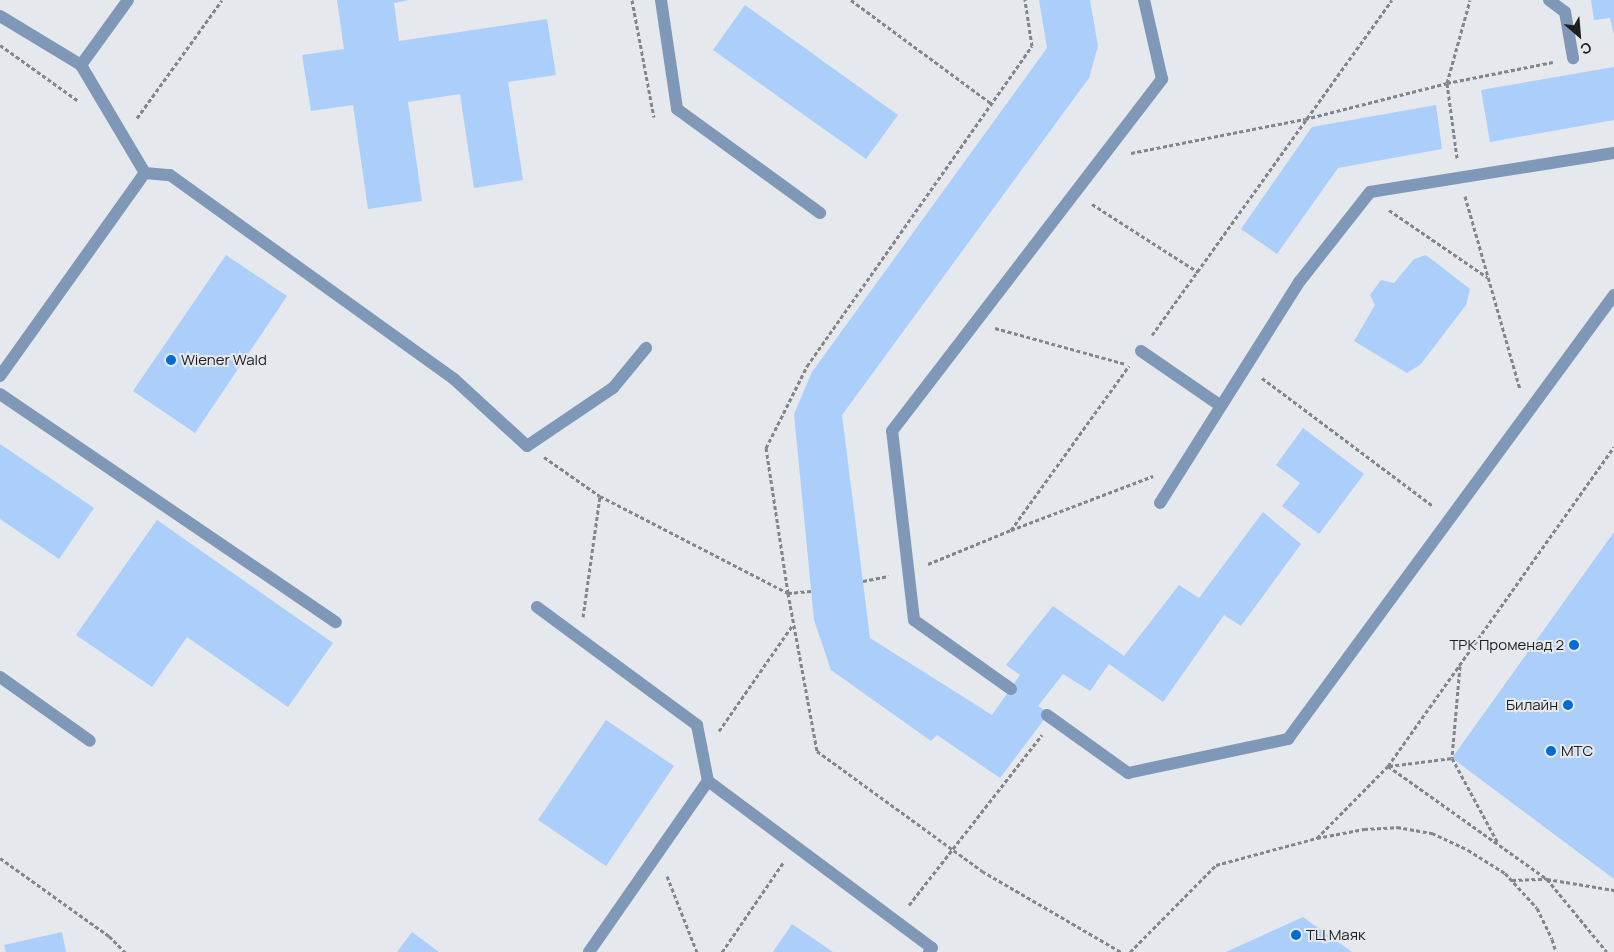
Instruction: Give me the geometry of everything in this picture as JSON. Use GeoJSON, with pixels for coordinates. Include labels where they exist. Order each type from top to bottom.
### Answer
{"type":"FeatureCollection","features":[{"type":"Feature","properties":{"kind":"lane"},"geometry":{"type":"LineString","coordinates":[[81,65],[128,0]]}},
{"type":"Feature","properties":{"kind":"lane"},"geometry":{"type":"LineString","coordinates":[[661,0],[677,109],[820,213]]}},
{"type":"Feature","properties":{"kind":"lane"},"geometry":{"type":"LineString","coordinates":[[1010,688],[914,620],[892,431],[1162,79],[1144,0]]}},
{"type":"Feature","properties":{"kind":"lane"},"geometry":{"type":"LineString","coordinates":[[1548,0],[1565,12],[1573,58]]}},
{"type":"Feature","properties":{"kind":"lane"},"geometry":{"type":"LineString","coordinates":[[0,16],[81,65],[122,138],[145,173]]}},
{"type":"Feature","properties":{"kind":"lane"},"geometry":{"type":"LineString","coordinates":[[1160,504],[1300,280],[1370,192],[1614,153]]}},
{"type":"Feature","properties":{"kind":"lane"},"geometry":{"type":"LineString","coordinates":[[0,376],[145,173]]}},
{"type":"Feature","properties":{"kind":"lane"},"geometry":{"type":"LineString","coordinates":[[145,173],[170,175],[454,379],[527,446],[613,388],[646,348]]}},
{"type":"Feature","properties":{"kind":"lane"},"geometry":{"type":"LineString","coordinates":[[1050,717],[1128,772],[1288,739],[1614,295]]}},
{"type":"Feature","properties":{"kind":"lane"},"geometry":{"type":"LineString","coordinates":[[1140,351],[1221,406]]}},
{"type":"Feature","properties":{"kind":"lane"},"geometry":{"type":"LineString","coordinates":[[0,394],[336,622]]}},
{"type":"Feature","properties":{"kind":"lane"},"geometry":{"type":"LineString","coordinates":[[537,607],[696,725],[708,781],[932,948],[929,952]]}},
{"type":"Feature","properties":{"kind":"lane"},"geometry":{"type":"LineString","coordinates":[[0,677],[90,741]]}},
{"type":"Feature","properties":{"kind":"lane"},"geometry":{"type":"LineString","coordinates":[[589,952],[708,781]]}},
{"type":"Feature","properties":{"kind":"path"},"geometry":{"type":"LineString","coordinates":[[122,138],[222,0]]}},
{"type":"Feature","properties":{"kind":"path"},"geometry":{"type":"LineString","coordinates":[[632,0],[654,117]]}},
{"type":"Feature","properties":{"kind":"path"},"geometry":{"type":"LineString","coordinates":[[852,0],[992,104]]}},
{"type":"Feature","properties":{"kind":"path"},"geometry":{"type":"LineString","coordinates":[[1025,0],[1032,46],[807,366],[766,448],[793,625],[812,715],[817,751],[982,871],[1121,952]]}},
{"type":"Feature","properties":{"kind":"path"},"geometry":{"type":"LineString","coordinates":[[1140,351],[1392,0]]}},
{"type":"Feature","properties":{"kind":"path"},"geometry":{"type":"LineString","coordinates":[[1470,0],[1447,83],[1460,178],[1527,414]]}},
{"type":"Feature","properties":{"kind":"path"},"geometry":{"type":"LineString","coordinates":[[0,45],[80,102]]}},
{"type":"Feature","properties":{"kind":"path"},"geometry":{"type":"LineString","coordinates":[[1101,158],[1305,120],[1447,83],[1573,58]]}},
{"type":"Feature","properties":{"kind":"path"},"geometry":{"type":"LineString","coordinates":[[1075,192],[1198,272]]}},
{"type":"Feature","properties":{"kind":"path"},"geometry":{"type":"LineString","coordinates":[[1368,196],[1488,277]]}},
{"type":"Feature","properties":{"kind":"path"},"geometry":{"type":"LineString","coordinates":[[975,323],[1130,365],[1011,530]]}},
{"type":"Feature","properties":{"kind":"path"},"geometry":{"type":"LineString","coordinates":[[1246,366],[1450,518]]}},
{"type":"Feature","properties":{"kind":"path"},"geometry":{"type":"LineString","coordinates":[[527,446],[600,496],[788,593],[811,591]]}},
{"type":"Feature","properties":{"kind":"path"},"geometry":{"type":"LineString","coordinates":[[1317,838],[1388,766],[1614,447]]}},
{"type":"Feature","properties":{"kind":"path"},"geometry":{"type":"LineString","coordinates":[[863,581],[908,572],[1011,530],[1185,464]]}},
{"type":"Feature","properties":{"kind":"path"},"geometry":{"type":"LineString","coordinates":[[580,638],[600,496]]}},
{"type":"Feature","properties":{"kind":"path"},"geometry":{"type":"LineString","coordinates":[[703,754],[793,625]]}},
{"type":"Feature","properties":{"kind":"path"},"geometry":{"type":"LineString","coordinates":[[1460,666],[1452,758],[1499,846]]}},
{"type":"Feature","properties":{"kind":"path"},"geometry":{"type":"LineString","coordinates":[[896,921],[1050,717]]}},
{"type":"Feature","properties":{"kind":"path"},"geometry":{"type":"LineString","coordinates":[[1388,766],[1452,758]]}},
{"type":"Feature","properties":{"kind":"path"},"geometry":{"type":"LineString","coordinates":[[1388,766],[1546,879],[1607,952]]}},
{"type":"Feature","properties":{"kind":"path"},"geometry":{"type":"LineString","coordinates":[[1130,952],[1216,865],[1317,838],[1364,829],[1389,827],[1432,833],[1468,850],[1505,873],[1537,908],[1556,952]]}},
{"type":"Feature","properties":{"kind":"path"},"geometry":{"type":"LineString","coordinates":[[722,952],[795,846]]}},
{"type":"Feature","properties":{"kind":"path"},"geometry":{"type":"LineString","coordinates":[[658,853],[697,952]]}},
{"type":"Feature","properties":{"kind":"path"},"geometry":{"type":"LineString","coordinates":[[0,858],[109,936],[125,952]]}},
{"type":"Feature","properties":{"kind":"path"},"geometry":{"type":"LineString","coordinates":[[1511,880],[1546,879],[1614,890]]}},
{"type":"Feature","properties":{"kind":"building"},"geometry":{"type":"Polygon","coordinates":[[[337,0],[409,0],[394,3],[399,41],[547,19],[556,75],[508,82],[523,180],[474,188],[460,94],[408,102],[422,201],[368,209],[353,105],[311,111],[302,55],[344,49],[337,0]]]}},
{"type":"Feature","properties":{"kind":"building"},"geometry":{"type":"Polygon","coordinates":[[[1039,0],[1090,0],[1098,46],[1089,78],[842,415],[870,638],[992,715],[1020,675],[1006,665],[1053,606],[1124,656],[1179,585],[1199,598],[1263,512],[1301,544],[1241,626],[1224,615],[1163,702],[1109,664],[1090,691],[1063,674],[1038,706],[1049,713],[1000,778],[937,735],[931,741],[831,670],[814,620],[794,414],[812,372],[1047,48],[1039,0]]]}},
{"type":"Feature","properties":{"kind":"building"},"geometry":{"type":"Polygon","coordinates":[[[1591,0],[1614,0],[1614,35],[1610,18],[1594,20],[1591,0]]]}},
{"type":"Feature","properties":{"kind":"building"},"geometry":{"type":"Polygon","coordinates":[[[745,5],[898,115],[866,159],[713,50],[745,5]]]}},
{"type":"Feature","properties":{"kind":"building"},"geometry":{"type":"Polygon","coordinates":[[[1614,67],[1614,120],[1490,142],[1481,90],[1614,67]]]}},
{"type":"Feature","properties":{"kind":"building"},"geometry":{"type":"Polygon","coordinates":[[[1436,105],[1442,149],[1338,168],[1277,254],[1241,229],[1312,127],[1436,105]]]}},
{"type":"Feature","properties":{"kind":"building"},"geometry":{"type":"Polygon","coordinates":[[[226,255],[287,296],[195,433],[133,391],[226,255]]]}},
{"type":"Feature","properties":{"kind":"building"},"geometry":{"type":"Polygon","coordinates":[[[1426,255],[1470,289],[1466,305],[1421,364],[1407,373],[1354,341],[1375,305],[1370,295],[1381,280],[1394,283],[1414,259],[1426,255]]]}},
{"type":"Feature","properties":{"kind":"building"},"geometry":{"type":"Polygon","coordinates":[[[1303,428],[1364,474],[1319,534],[1282,506],[1300,483],[1276,465],[1303,428]]]}},
{"type":"Feature","properties":{"kind":"building"},"geometry":{"type":"Polygon","coordinates":[[[0,444],[94,508],[59,559],[0,519],[0,444]]]}},
{"type":"Feature","properties":{"kind":"building"},"geometry":{"type":"Polygon","coordinates":[[[157,520],[333,643],[288,707],[187,637],[152,687],[76,635],[157,520]]]}},
{"type":"Feature","properties":{"kind":"building","name":"ТРК Променад 2"},"geometry":{"type":"Polygon","coordinates":[[[1614,532],[1614,879],[1452,758],[1614,532]]]}},
{"type":"Feature","properties":{"kind":"building"},"geometry":{"type":"Polygon","coordinates":[[[606,720],[674,766],[606,866],[538,820],[606,720]]]}},
{"type":"Feature","properties":{"kind":"building","name":"ТЦ Маяк"},"geometry":{"type":"Polygon","coordinates":[[[1303,917],[1352,952],[1226,952],[1303,917]]]}},
{"type":"Feature","properties":{"kind":"building"},"geometry":{"type":"Polygon","coordinates":[[[792,924],[833,952],[773,952],[792,924]]]}},
{"type":"Feature","properties":{"kind":"building"},"geometry":{"type":"Polygon","coordinates":[[[62,932],[66,952],[6,952],[4,945],[62,932]]]}},
{"type":"Feature","properties":{"kind":"building"},"geometry":{"type":"Polygon","coordinates":[[[412,932],[439,952],[397,952],[412,932]]]}},
{"type":"Feature","properties":{"kind":"place","name":"Wiener Wald"},"geometry":{"type":"Point","coordinates":[171,360]}},
{"type":"Feature","properties":{"kind":"place","name":"ТРК Променад 2"},"geometry":{"type":"Point","coordinates":[1574,645]}},
{"type":"Feature","properties":{"kind":"place","name":"Билайн"},"geometry":{"type":"Point","coordinates":[1568,705]}},
{"type":"Feature","properties":{"kind":"place","name":"МТС"},"geometry":{"type":"Point","coordinates":[1551,751]}},
{"type":"Feature","properties":{"kind":"place","name":"ТЦ Маяк"},"geometry":{"type":"Point","coordinates":[1296,935]}}]}
